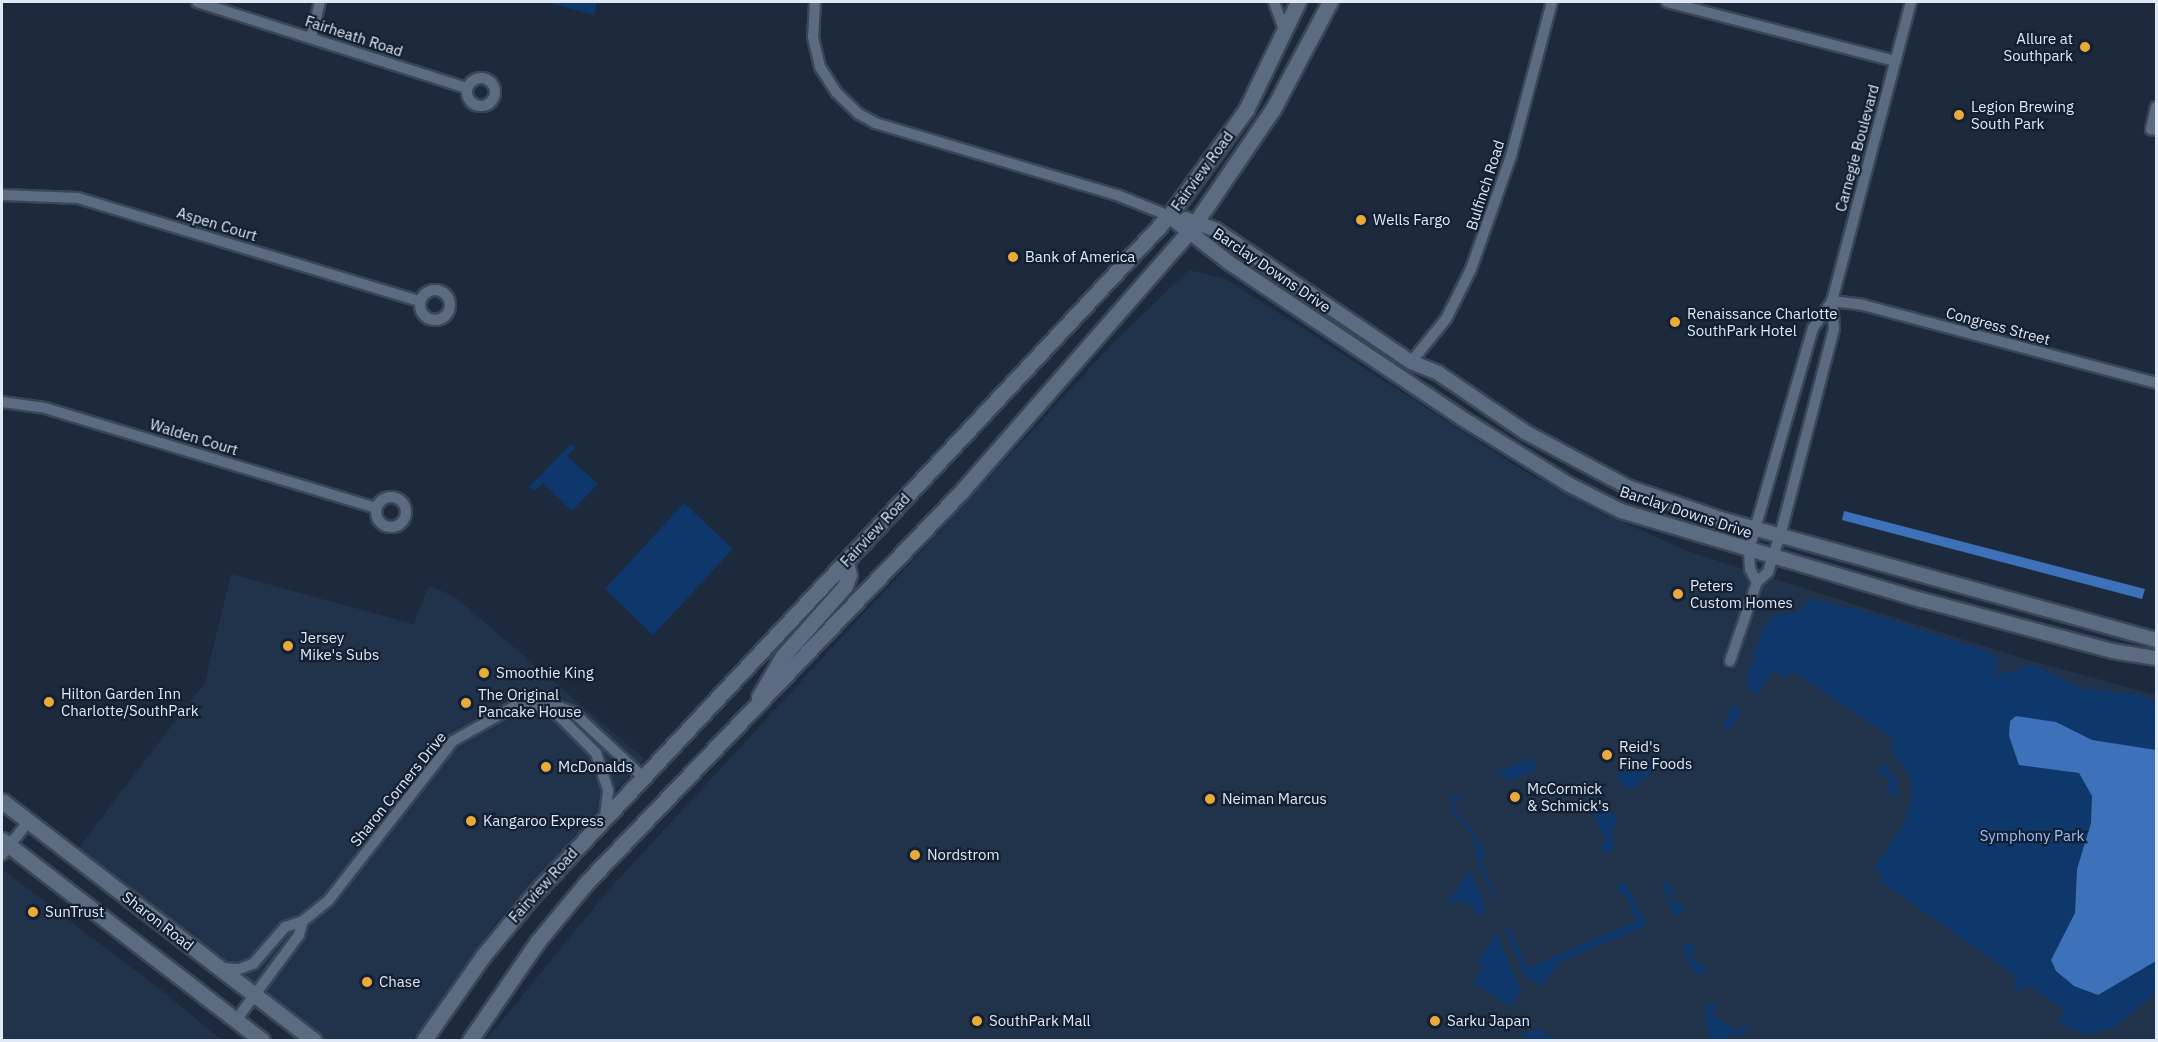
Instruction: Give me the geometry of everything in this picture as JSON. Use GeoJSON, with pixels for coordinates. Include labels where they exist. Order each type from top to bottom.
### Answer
{"type":"FeatureCollection","features":[{"type":"Feature","properties":{"kind":"main road","name":"Fairview Road"},"geometry":{"type":"LineString","coordinates":[[424,1041],[505,927],[603,819],[1169,216],[1246,110],[1283,38],[1298,2]]}},
{"type":"Feature","properties":{"kind":"main road","name":"Fairview Road"},"geometry":{"type":"LineString","coordinates":[[470,1041],[568,903],[667,795],[961,492],[1193,226],[1274,110],[1330,2]]}},
{"type":"Feature","properties":{"kind":"main road"},"geometry":{"type":"LineString","coordinates":[[753,708],[783,656],[845,586],[849,575],[846,561]]}},
{"type":"Feature","properties":{"kind":"main road","name":"Sharon Road"},"geometry":{"type":"LineString","coordinates":[[2,801],[314,1041]]}},
{"type":"Feature","properties":{"kind":"main road","name":"Sharon Road"},"geometry":{"type":"LineString","coordinates":[[4,847],[262,1041]]}},
{"type":"Feature","properties":{"kind":"street","name":"Fairheath Road"},"geometry":{"type":"LineString","coordinates":[[197,2],[467,88]]}},
{"type":"Feature","properties":{"kind":"street"},"geometry":{"type":"LineString","coordinates":[[311,38],[321,2]]}},
{"type":"Feature","properties":{"kind":"street","name":"Barclay Downs Drive"},"geometry":{"type":"LineString","coordinates":[[815,2],[813,37],[820,67],[836,92],[859,114],[875,123],[1108,192],[1193,226],[1216,230],[1411,363],[1438,373],[1525,432],[1605,477],[1675,505],[1755,529],[2157,640]]}},
{"type":"Feature","properties":{"kind":"street"},"geometry":{"type":"LineString","coordinates":[[1274,2],[1283,18],[1283,38]]}},
{"type":"Feature","properties":{"kind":"street","name":"Bulfinch Road"},"geometry":{"type":"LineString","coordinates":[[1411,363],[1446,319],[1471,269],[1511,156],[1552,2]]}},
{"type":"Feature","properties":{"kind":"street"},"geometry":{"type":"LineString","coordinates":[[1667,2],[1895,61]]}},
{"type":"Feature","properties":{"kind":"street","name":"Carnegie Boulevard"},"geometry":{"type":"LineString","coordinates":[[1730,661],[1757,582],[1766,575],[1780,536],[1834,328],[1832,301],[1911,2]]}},
{"type":"Feature","properties":{"kind":"street"},"geometry":{"type":"LineString","coordinates":[[2154,130],[2157,107]]}},
{"type":"Feature","properties":{"kind":"street","name":"Aspen Court"},"geometry":{"type":"LineString","coordinates":[[2,195],[78,198],[420,301]]}},
{"type":"Feature","properties":{"kind":"street","name":"Barclay Downs Drive"},"geometry":{"type":"LineString","coordinates":[[1193,226],[1401,378],[1516,453],[1600,500],[1664,526],[1773,557],[2076,641],[2157,658]]}},
{"type":"Feature","properties":{"kind":"street","name":"Carnegie Boulevard"},"geometry":{"type":"LineString","coordinates":[[1757,582],[1748,564],[1749,550],[1814,323],[1832,301]]}},
{"type":"Feature","properties":{"kind":"street","name":"Congress Street"},"geometry":{"type":"LineString","coordinates":[[1832,301],[1863,305],[2157,383]]}},
{"type":"Feature","properties":{"kind":"street"},"geometry":{"type":"LineString","coordinates":[[1401,378],[1411,363]]}},
{"type":"Feature","properties":{"kind":"street","name":"Walden Court"},"geometry":{"type":"LineString","coordinates":[[2,402],[45,408],[376,508]]}},
{"type":"Feature","properties":{"kind":"street"},"geometry":{"type":"LineString","coordinates":[[534,704],[556,713],[596,753],[608,796],[603,819]]}},
{"type":"Feature","properties":{"kind":"street","name":"Sharon Corners Drive"},"geometry":{"type":"LineString","coordinates":[[218,967],[233,970],[253,964],[285,927],[303,921],[328,901],[453,741],[515,706],[552,705],[573,712],[643,777]]}},
{"type":"Feature","properties":{"kind":"street"},"geometry":{"type":"LineString","coordinates":[[4,847],[28,822]]}},
{"type":"Feature","properties":{"kind":"street","name":"Sharon Corners Drive"},"geometry":{"type":"LineString","coordinates":[[236,1020],[299,935],[303,921]]}},
{"type":"Feature","properties":{"kind":"shaded area","name":"SouthPark Mall"},"geometry":{"type":"Polygon","coordinates":[[[1189,270],[1226,279],[1521,469],[1598,511],[1690,552],[2028,660],[2156,695],[2156,1040],[486,1040],[606,893],[1114,342],[1189,270]]]}},
{"type":"Feature","properties":{"kind":"shaded area"},"geometry":{"type":"Polygon","coordinates":[[[1844,511],[2145,589],[2142,599],[1842,520],[1844,511]]]}},
{"type":"Feature","properties":{"kind":"shaded area"},"geometry":{"type":"Polygon","coordinates":[[[231,574],[413,624],[429,586],[454,596],[644,759],[496,923],[412,1040],[326,1040],[77,850],[205,682],[231,574]]]}},
{"type":"Feature","properties":{"kind":"shaded area"},"geometry":{"type":"Polygon","coordinates":[[[2016,716],[2056,722],[2092,740],[2156,750],[2156,961],[2098,995],[2074,986],[2056,971],[2051,960],[2075,913],[2077,869],[2091,823],[2092,796],[2079,773],[2019,765],[2009,736],[2010,721],[2016,716]]]}},
{"type":"Feature","properties":{"kind":"shaded area"},"geometry":{"type":"Polygon","coordinates":[[[2,869],[161,990],[222,1040],[2,1040],[2,869]]]}},
{"type":"Feature","properties":{"kind":"green space"},"geometry":{"type":"Polygon","coordinates":[[[545,2],[597,2],[594,15],[545,2]]]}},
{"type":"Feature","properties":{"kind":"green space"},"geometry":{"type":"Polygon","coordinates":[[[571,444],[575,448],[567,456],[598,484],[572,511],[543,483],[534,491],[529,487],[571,444]]]}},
{"type":"Feature","properties":{"kind":"green space"},"geometry":{"type":"Polygon","coordinates":[[[684,503],[733,549],[653,635],[605,589],[684,503]]]}},
{"type":"Feature","properties":{"kind":"green space","name":"Symphony Park"},"geometry":{"type":"Polygon","coordinates":[[[1809,599],[1862,611],[1987,651],[1999,660],[1995,676],[2033,665],[2084,689],[2135,694],[2156,701],[2156,993],[2113,1028],[2087,1035],[2058,1023],[2064,1010],[2027,984],[2021,992],[2013,988],[2017,977],[1880,881],[1883,876],[1874,868],[1905,822],[1912,798],[1909,773],[1890,749],[1895,740],[1793,671],[1785,678],[1773,671],[1756,696],[1746,684],[1762,630],[1775,616],[1799,611],[1809,599]]]}},
{"type":"Feature","properties":{"kind":"green space"},"geometry":{"type":"Polygon","coordinates":[[[1733,705],[1742,712],[1728,730],[1722,727],[1733,705]]]}},
{"type":"Feature","properties":{"kind":"green space"},"geometry":{"type":"Polygon","coordinates":[[[1533,758],[1538,769],[1507,782],[1504,774],[1497,776],[1496,772],[1533,758]]]}},
{"type":"Feature","properties":{"kind":"green space"},"geometry":{"type":"Polygon","coordinates":[[[1655,760],[1659,765],[1631,791],[1615,776],[1655,760]]]}},
{"type":"Feature","properties":{"kind":"green space"},"geometry":{"type":"Polygon","coordinates":[[[1883,763],[1896,778],[1897,798],[1885,790],[1890,780],[1876,770],[1883,763]]]}},
{"type":"Feature","properties":{"kind":"green space"},"geometry":{"type":"Polygon","coordinates":[[[1457,796],[1461,799],[1454,801],[1457,813],[1472,829],[1485,857],[1480,860],[1497,899],[1494,900],[1478,863],[1473,837],[1452,811],[1451,798],[1457,796]]]}},
{"type":"Feature","properties":{"kind":"green space"},"geometry":{"type":"Polygon","coordinates":[[[1607,811],[1617,816],[1616,828],[1610,830],[1615,849],[1603,854],[1600,845],[1606,842],[1593,813],[1607,811]]]}},
{"type":"Feature","properties":{"kind":"green space"},"geometry":{"type":"Polygon","coordinates":[[[1470,870],[1482,898],[1485,912],[1481,916],[1469,904],[1458,901],[1445,906],[1470,870]]]}},
{"type":"Feature","properties":{"kind":"green space"},"geometry":{"type":"Polygon","coordinates":[[[1625,882],[1647,925],[1561,962],[1541,986],[1524,975],[1505,929],[1509,927],[1527,968],[1637,921],[1625,893],[1620,894],[1617,886],[1625,882]]]}},
{"type":"Feature","properties":{"kind":"green space"},"geometry":{"type":"Polygon","coordinates":[[[1666,882],[1674,889],[1669,897],[1685,908],[1680,916],[1673,914],[1662,883],[1666,882]]]}},
{"type":"Feature","properties":{"kind":"green space"},"geometry":{"type":"Polygon","coordinates":[[[1496,933],[1521,991],[1510,1007],[1473,982],[1484,966],[1478,963],[1496,933]]]}},
{"type":"Feature","properties":{"kind":"green space"},"geometry":{"type":"Polygon","coordinates":[[[1687,942],[1696,947],[1690,957],[1707,968],[1701,976],[1692,969],[1683,948],[1687,942]]]}},
{"type":"Feature","properties":{"kind":"green space"},"geometry":{"type":"Polygon","coordinates":[[[1710,1002],[1717,1006],[1712,1015],[1738,1032],[1744,1024],[1747,1026],[1742,1037],[1731,1033],[1725,1040],[1709,1040],[1705,1007],[1710,1002]]]}},
{"type":"Feature","properties":{"kind":"green space"},"geometry":{"type":"Polygon","coordinates":[[[1538,1029],[1555,1040],[1529,1040],[1520,1035],[1538,1029]]]}},
{"type":"Feature","properties":{"kind":"place","name":"Allure at Southpark"},"geometry":{"type":"Point","coordinates":[2085,47]}},
{"type":"Feature","properties":{"kind":"place","name":"Legion Brewing South Park"},"geometry":{"type":"Point","coordinates":[1959,115]}},
{"type":"Feature","properties":{"kind":"place","name":"Wells Fargo"},"geometry":{"type":"Point","coordinates":[1361,220]}},
{"type":"Feature","properties":{"kind":"place","name":"Bank of America"},"geometry":{"type":"Point","coordinates":[1013,257]}},
{"type":"Feature","properties":{"kind":"place","name":"Renaissance Charlotte SouthPark Hotel"},"geometry":{"type":"Point","coordinates":[1675,322]}},
{"type":"Feature","properties":{"kind":"place","name":"Peters Custom Homes"},"geometry":{"type":"Point","coordinates":[1678,594]}},
{"type":"Feature","properties":{"kind":"place","name":"Jersey Mike's Subs"},"geometry":{"type":"Point","coordinates":[288,646]}},
{"type":"Feature","properties":{"kind":"place","name":"Smoothie King"},"geometry":{"type":"Point","coordinates":[484,673]}},
{"type":"Feature","properties":{"kind":"place","name":"Hilton Garden Inn Charlotte/SouthPark"},"geometry":{"type":"Point","coordinates":[49,702]}},
{"type":"Feature","properties":{"kind":"place","name":"The Original Pancake House"},"geometry":{"type":"Point","coordinates":[466,703]}},
{"type":"Feature","properties":{"kind":"place","name":"Reid's Fine Foods"},"geometry":{"type":"Point","coordinates":[1607,755]}},
{"type":"Feature","properties":{"kind":"place","name":"McDonalds"},"geometry":{"type":"Point","coordinates":[546,767]}},
{"type":"Feature","properties":{"kind":"place","name":"McCormick & Schmick's"},"geometry":{"type":"Point","coordinates":[1515,797]}},
{"type":"Feature","properties":{"kind":"place","name":"Neiman Marcus"},"geometry":{"type":"Point","coordinates":[1210,799]}},
{"type":"Feature","properties":{"kind":"place","name":"Kangaroo Express"},"geometry":{"type":"Point","coordinates":[471,821]}},
{"type":"Feature","properties":{"kind":"place","name":"Nordstrom"},"geometry":{"type":"Point","coordinates":[915,855]}},
{"type":"Feature","properties":{"kind":"place","name":"SunTrust"},"geometry":{"type":"Point","coordinates":[33,912]}},
{"type":"Feature","properties":{"kind":"place","name":"Chase"},"geometry":{"type":"Point","coordinates":[367,982]}},
{"type":"Feature","properties":{"kind":"place","name":"SouthPark Mall"},"geometry":{"type":"Point","coordinates":[977,1021]}},
{"type":"Feature","properties":{"kind":"place","name":"Sarku Japan"},"geometry":{"type":"Point","coordinates":[1435,1021]}}]}
